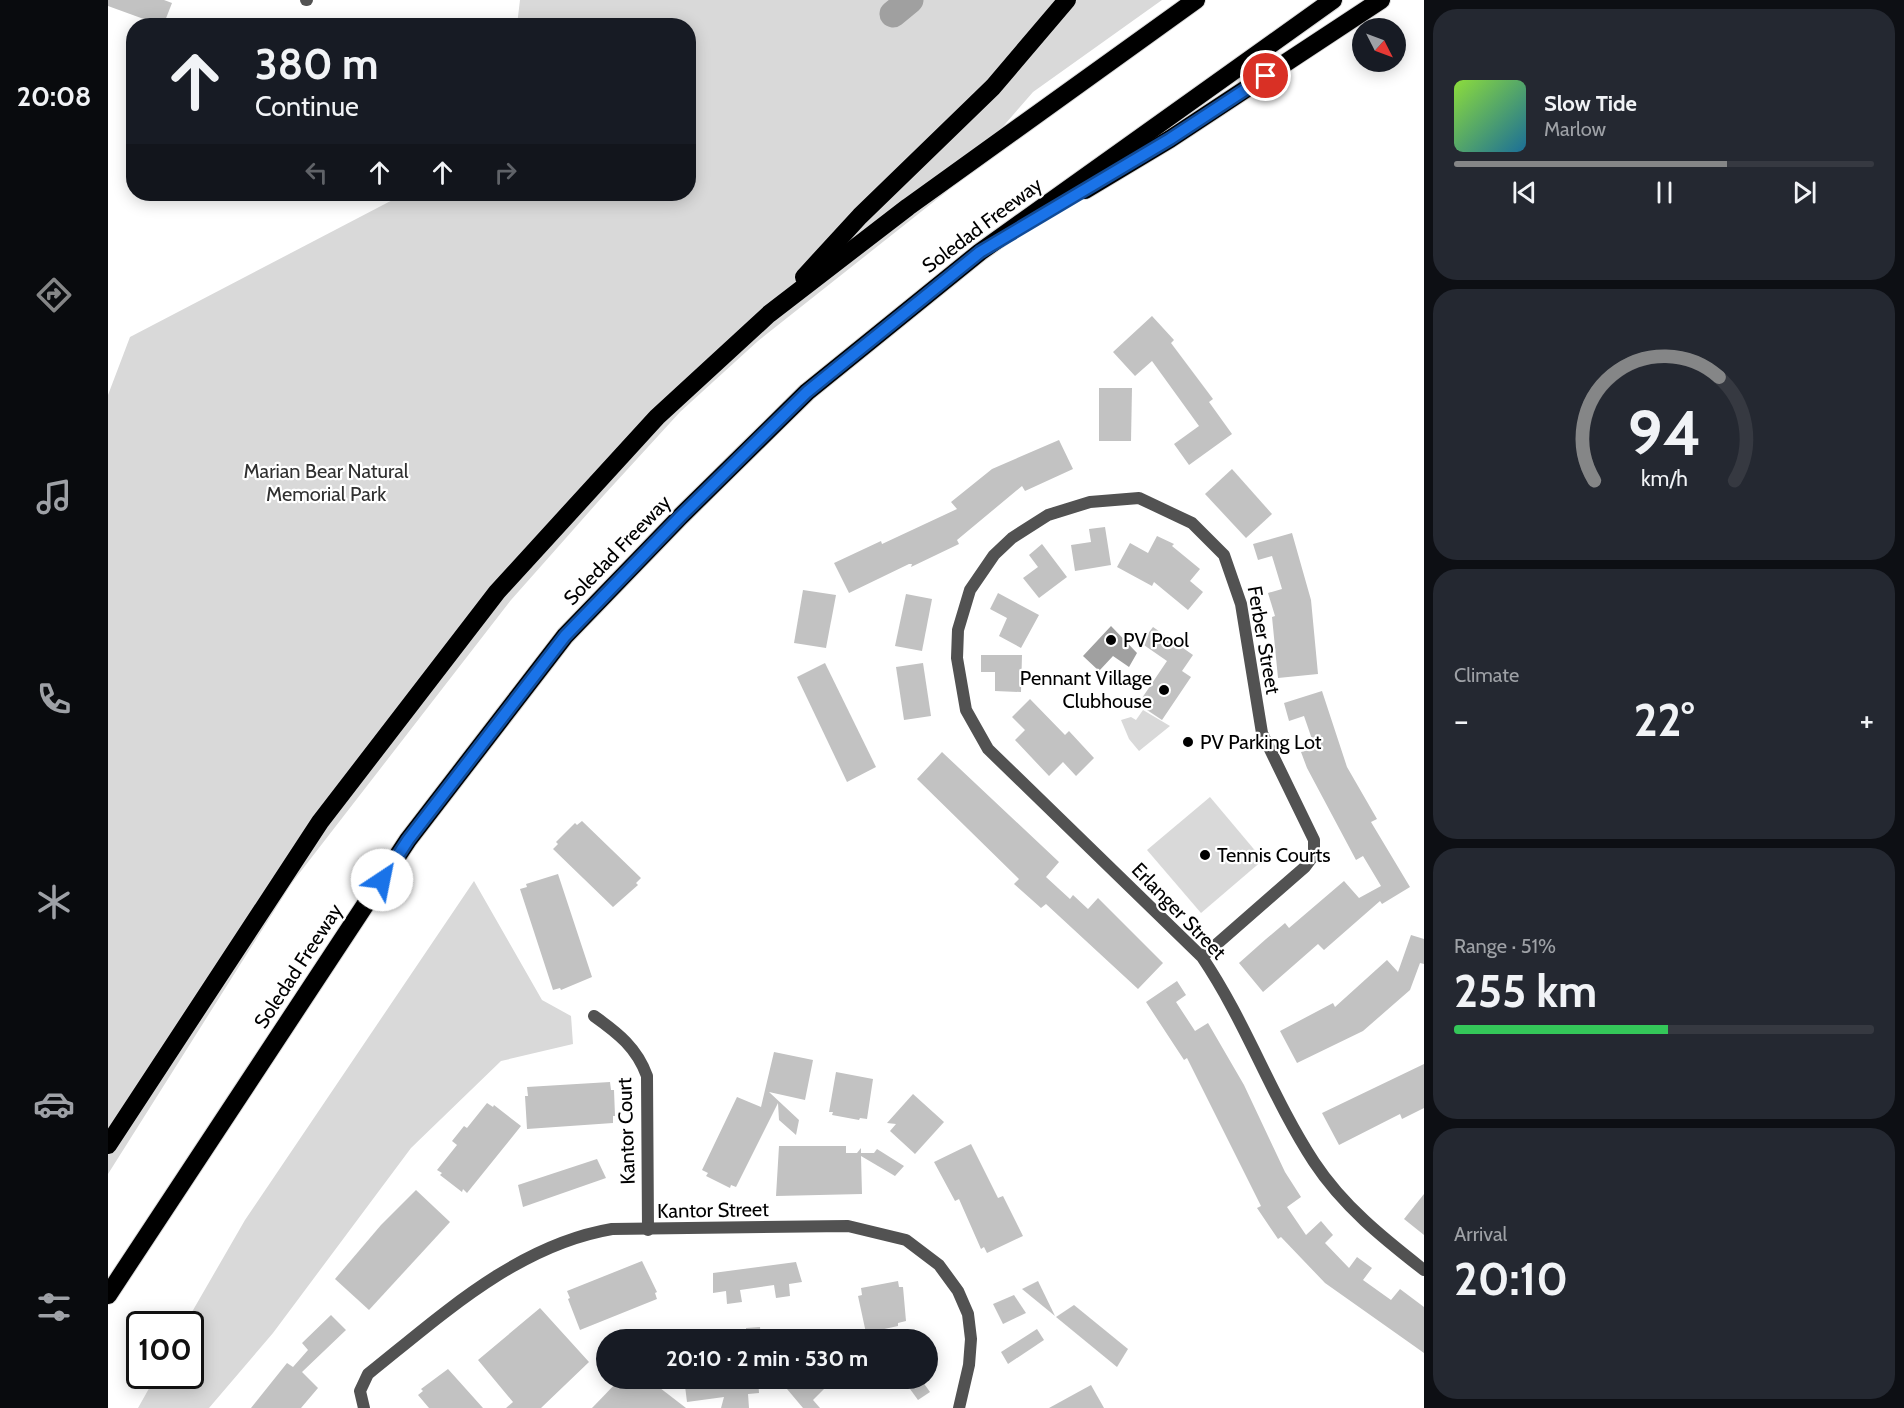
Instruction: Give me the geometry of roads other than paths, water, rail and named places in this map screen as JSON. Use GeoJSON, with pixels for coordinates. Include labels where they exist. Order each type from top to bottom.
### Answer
{"type":"FeatureCollection","features":[{"type":"Feature","properties":{"kind":"highway"},"geometry":{"type":"LineString","coordinates":[[108,1145],[320,822],[497,592],[657,417],[769,314],[860,216],[993,87],[1067,0]]}},
{"type":"Feature","properties":{"kind":"highway"},"geometry":{"type":"LineString","coordinates":[[769,314],[908,207],[1196,0]]}},
{"type":"Feature","properties":{"kind":"highway","name":"Soledad Freeway"},"geometry":{"type":"LineString","coordinates":[[108,1295],[408,840],[565,636],[681,516],[807,392],[980,252],[1333,0]]}},
{"type":"Feature","properties":{"kind":"highway"},"geometry":{"type":"LineString","coordinates":[[980,252],[1170,139],[1381,0]]}},
{"type":"Feature","properties":{"kind":"street","name":"Ferber Street"},"geometry":{"type":"LineString","coordinates":[[981,573],[1012,538],[1048,514],[1090,502],[1139,498],[1192,523],[1224,555],[1241,604],[1262,732],[1314,840],[1314,855],[1305,867],[1202,957]]}},
{"type":"Feature","properties":{"kind":"street","name":"Erlanger Street"},"geometry":{"type":"LineString","coordinates":[[981,573],[970,590],[958,630],[957,658],[966,711],[971,723],[988,749],[1202,957],[1225,992],[1313,1161],[1343,1200],[1380,1236],[1424,1270]]}},
{"type":"Feature","properties":{"kind":"street","name":"Kantor Court"},"geometry":{"type":"LineString","coordinates":[[594,1016],[621,1035],[641,1060],[647,1076],[648,1230]]}},
{"type":"Feature","properties":{"kind":"street","name":"Kantor Street"},"geometry":{"type":"LineString","coordinates":[[364,1408],[360,1391],[368,1374],[506,1269],[558,1244],[588,1233],[612,1229],[848,1226],[906,1240],[939,1265],[958,1291],[968,1314],[971,1339],[969,1365],[960,1408]]}},
{"type":"Feature","properties":{"kind":"waterway"},"geometry":{"type":"LineString","coordinates":[[893,14],[910,0]]}},
{"type":"Feature","properties":{"kind":"place","name":"PV Pool"},"geometry":{"type":"Point","coordinates":[1111,640]}},
{"type":"Feature","properties":{"kind":"place","name":"Pennant Village Clubhouse"},"geometry":{"type":"Point","coordinates":[1164,690]}},
{"type":"Feature","properties":{"kind":"place","name":"PV Parking Lot"},"geometry":{"type":"Point","coordinates":[1188,742]}},
{"type":"Feature","properties":{"kind":"place","name":"Tennis Courts"},"geometry":{"type":"Point","coordinates":[1205,855]}},
{"type":"Feature","properties":{"kind":"park label","name":"Marian Bear Natural Memorial Park"},"geometry":{"type":"Point","coordinates":[326,482]}}]}
